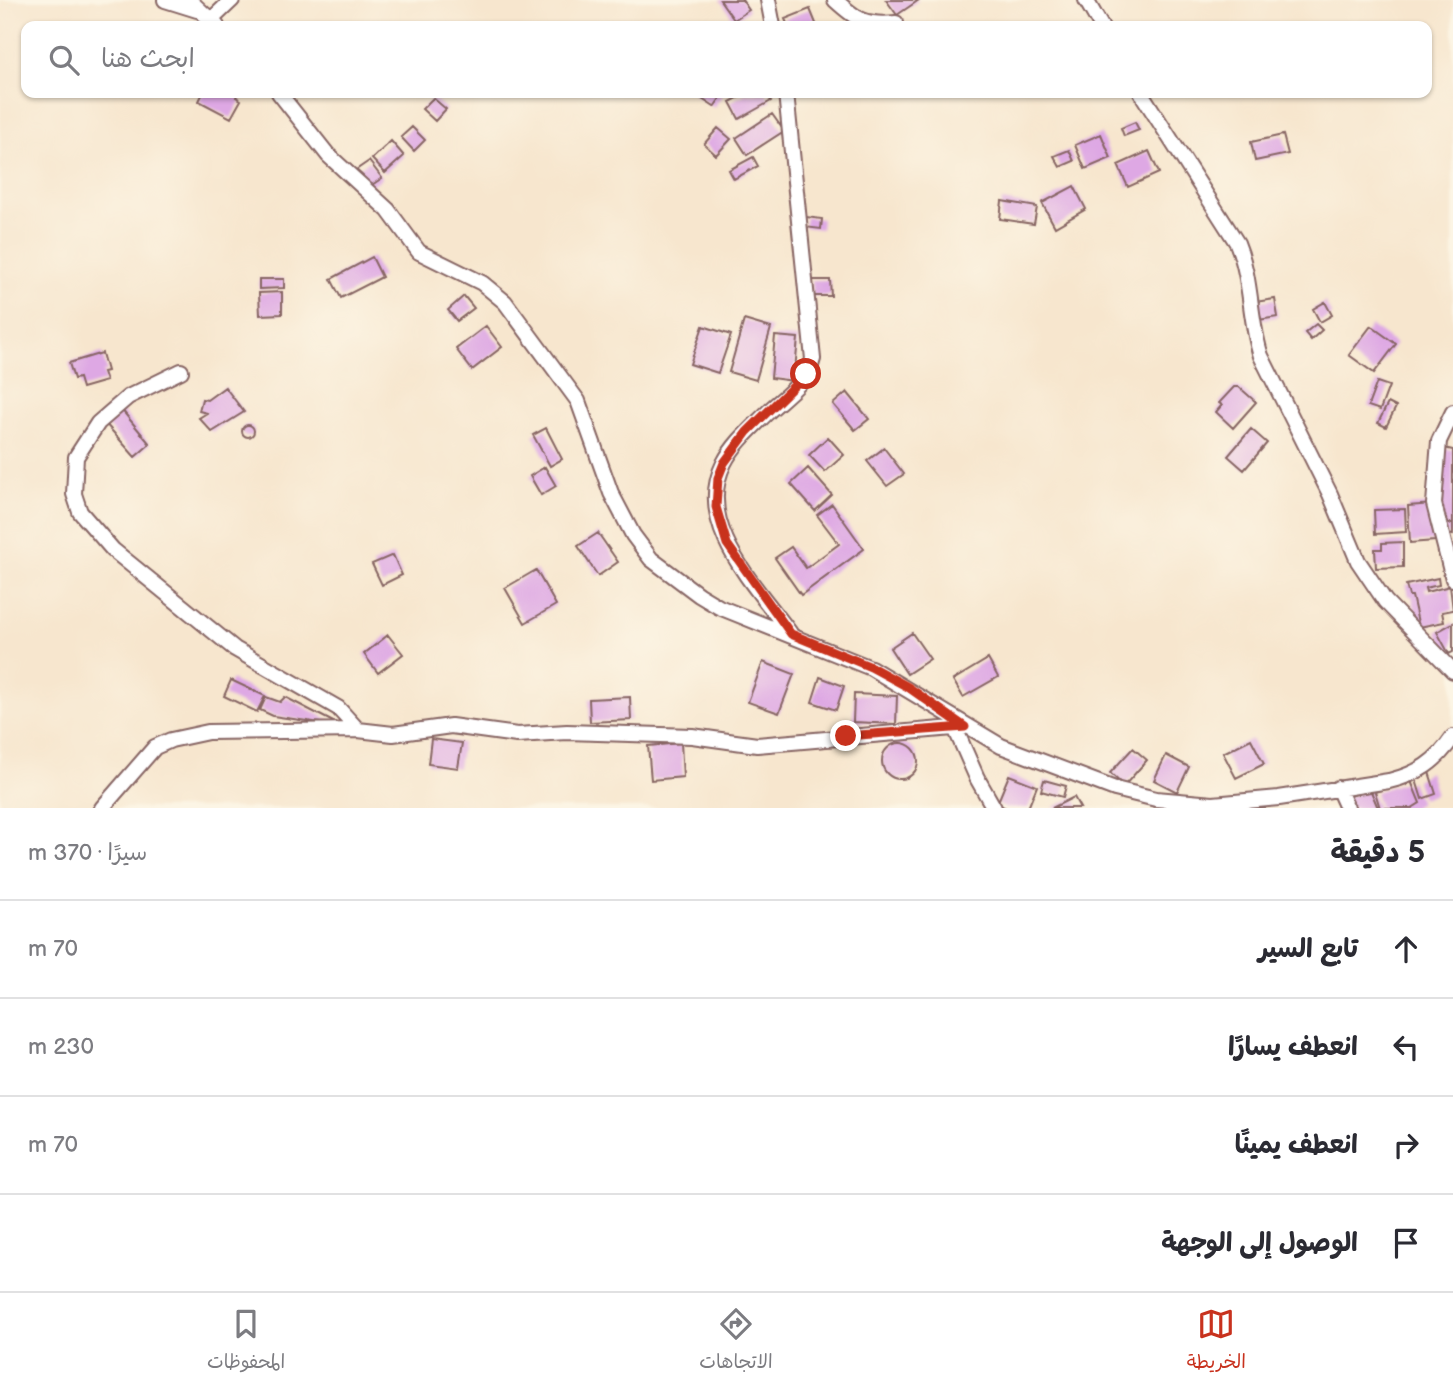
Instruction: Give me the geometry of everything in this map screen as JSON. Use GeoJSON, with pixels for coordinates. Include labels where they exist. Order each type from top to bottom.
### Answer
{"type":"FeatureCollection","features":[{"type":"Feature","properties":{"kind":"street"},"geometry":{"type":"LineString","coordinates":[[166,0],[194,5],[212,21]]}},
{"type":"Feature","properties":{"kind":"street"},"geometry":{"type":"LineString","coordinates":[[216,21],[232,0]]}},
{"type":"Feature","properties":{"kind":"street"},"geometry":{"type":"LineString","coordinates":[[768,0],[772,21]]}},
{"type":"Feature","properties":{"kind":"street"},"geometry":{"type":"LineString","coordinates":[[835,0],[861,21]]}},
{"type":"Feature","properties":{"kind":"street"},"geometry":{"type":"LineString","coordinates":[[1086,0],[1098,21]]}},
{"type":"Feature","properties":{"kind":"street"},"geometry":{"type":"LineString","coordinates":[[283,98],[328,155],[388,210],[419,252],[482,283],[512,310],[578,401],[620,513],[651,559],[719,607],[871,667],[908,687],[960,727],[1001,746],[1045,764],[1156,799],[1244,803],[1410,776],[1430,765],[1453,737]]}},
{"type":"Feature","properties":{"kind":"street"},"geometry":{"type":"LineString","coordinates":[[787,98],[813,359],[811,367],[799,383],[747,432],[729,456],[718,478],[716,507],[727,544],[791,634]]}},
{"type":"Feature","properties":{"kind":"street"},"geometry":{"type":"LineString","coordinates":[[1144,98],[1237,243],[1245,267],[1254,335],[1261,356],[1331,494],[1358,561],[1385,601],[1453,671]]}},
{"type":"Feature","properties":{"kind":"street"},"geometry":{"type":"LineString","coordinates":[[181,371],[128,397],[98,422],[76,457],[74,494],[80,512],[113,550],[235,649],[338,708],[358,730]]}},
{"type":"Feature","properties":{"kind":"street"},"geometry":{"type":"LineString","coordinates":[[1453,412],[1439,441],[1434,504],[1453,579]]}},
{"type":"Feature","properties":{"kind":"street"},"geometry":{"type":"LineString","coordinates":[[102,808],[147,754],[171,740],[208,732],[358,730],[393,734],[451,726],[517,735],[567,732],[692,736],[757,745],[960,727]]}},
{"type":"Feature","properties":{"kind":"street"},"geometry":{"type":"LineString","coordinates":[[960,727],[976,778],[994,808]]}},
{"type":"Feature","properties":{"kind":"street"},"geometry":{"type":"LineString","coordinates":[[1338,788],[1347,808]]}},
{"type":"Feature","properties":{"kind":"building"},"geometry":{"type":"Polygon","coordinates":[[[720,0],[742,0],[749,10],[734,20],[720,0]]]}},
{"type":"Feature","properties":{"kind":"building"},"geometry":{"type":"Polygon","coordinates":[[[886,0],[919,0],[897,15],[886,0]]]}},
{"type":"Feature","properties":{"kind":"building"},"geometry":{"type":"Polygon","coordinates":[[[810,9],[815,21],[786,21],[785,19],[810,9]]]}},
{"type":"Feature","properties":{"kind":"building"},"geometry":{"type":"Polygon","coordinates":[[[200,98],[241,100],[231,118],[199,101],[200,98]]]}},
{"type":"Feature","properties":{"kind":"building"},"geometry":{"type":"Polygon","coordinates":[[[433,98],[446,109],[435,121],[422,109],[433,98]]]}},
{"type":"Feature","properties":{"kind":"building"},"geometry":{"type":"Polygon","coordinates":[[[700,98],[720,98],[714,107],[700,98]]]}},
{"type":"Feature","properties":{"kind":"building"},"geometry":{"type":"Polygon","coordinates":[[[738,98],[769,98],[771,101],[739,119],[730,102],[738,98]]]}},
{"type":"Feature","properties":{"kind":"building"},"geometry":{"type":"Polygon","coordinates":[[[772,114],[784,131],[747,155],[736,138],[772,114]]]}},
{"type":"Feature","properties":{"kind":"building"},"geometry":{"type":"Polygon","coordinates":[[[1135,122],[1139,130],[1124,136],[1121,128],[1135,122]]]}},
{"type":"Feature","properties":{"kind":"building"},"geometry":{"type":"Polygon","coordinates":[[[412,127],[425,140],[414,151],[401,137],[412,127]]]}},
{"type":"Feature","properties":{"kind":"building"},"geometry":{"type":"Polygon","coordinates":[[[718,128],[731,139],[716,155],[704,144],[718,128]]]}},
{"type":"Feature","properties":{"kind":"building"},"geometry":{"type":"Polygon","coordinates":[[[1101,134],[1111,158],[1085,169],[1075,145],[1101,134]]]}},
{"type":"Feature","properties":{"kind":"building"},"geometry":{"type":"Polygon","coordinates":[[[1283,135],[1288,154],[1255,161],[1251,142],[1283,135]]]}},
{"type":"Feature","properties":{"kind":"building"},"geometry":{"type":"Polygon","coordinates":[[[391,141],[404,156],[385,173],[372,159],[391,141]]]}},
{"type":"Feature","properties":{"kind":"building"},"geometry":{"type":"Polygon","coordinates":[[[1069,150],[1074,161],[1060,167],[1054,156],[1069,150]]]}},
{"type":"Feature","properties":{"kind":"building"},"geometry":{"type":"Polygon","coordinates":[[[1149,151],[1159,173],[1128,187],[1118,165],[1149,151]]]}},
{"type":"Feature","properties":{"kind":"building"},"geometry":{"type":"Polygon","coordinates":[[[753,157],[758,166],[734,179],[729,170],[753,157]]]}},
{"type":"Feature","properties":{"kind":"building"},"geometry":{"type":"Polygon","coordinates":[[[369,161],[382,178],[369,187],[356,170],[369,161]]]}},
{"type":"Feature","properties":{"kind":"building"},"geometry":{"type":"Polygon","coordinates":[[[1074,186],[1086,209],[1055,227],[1042,203],[1074,186]]]}},
{"type":"Feature","properties":{"kind":"building"},"geometry":{"type":"Polygon","coordinates":[[[1002,201],[1037,207],[1034,224],[1000,219],[1002,201]]]}},
{"type":"Feature","properties":{"kind":"building"},"geometry":{"type":"Polygon","coordinates":[[[806,217],[822,219],[821,229],[804,227],[806,217]]]}},
{"type":"Feature","properties":{"kind":"building"},"geometry":{"type":"Polygon","coordinates":[[[372,257],[382,277],[341,298],[331,279],[372,257]]]}},
{"type":"Feature","properties":{"kind":"building"},"geometry":{"type":"Polygon","coordinates":[[[259,279],[284,279],[284,288],[259,289],[259,279]]]}},
{"type":"Feature","properties":{"kind":"building"},"geometry":{"type":"Polygon","coordinates":[[[812,280],[830,280],[831,296],[813,296],[812,280]]]}},
{"type":"Feature","properties":{"kind":"building"},"geometry":{"type":"Polygon","coordinates":[[[282,292],[282,314],[260,315],[259,293],[282,292]]]}},
{"type":"Feature","properties":{"kind":"building"},"geometry":{"type":"Polygon","coordinates":[[[464,296],[474,308],[457,321],[448,310],[464,296]]]}},
{"type":"Feature","properties":{"kind":"building"},"geometry":{"type":"Polygon","coordinates":[[[1275,299],[1278,317],[1258,320],[1255,302],[1275,299]]]}},
{"type":"Feature","properties":{"kind":"building"},"geometry":{"type":"Polygon","coordinates":[[[1325,302],[1332,315],[1320,322],[1313,309],[1325,302]]]}},
{"type":"Feature","properties":{"kind":"building"},"geometry":{"type":"Polygon","coordinates":[[[744,320],[771,328],[756,380],[729,372],[744,320]]]}},
{"type":"Feature","properties":{"kind":"building"},"geometry":{"type":"Polygon","coordinates":[[[1316,324],[1322,330],[1311,340],[1305,333],[1316,324]]]}},
{"type":"Feature","properties":{"kind":"building"},"geometry":{"type":"Polygon","coordinates":[[[486,326],[502,347],[472,370],[456,349],[486,326]]]}},
{"type":"Feature","properties":{"kind":"building"},"geometry":{"type":"Polygon","coordinates":[[[703,326],[731,335],[718,373],[690,364],[703,326]]]}},
{"type":"Feature","properties":{"kind":"building"},"geometry":{"type":"Polygon","coordinates":[[[1371,326],[1396,344],[1374,373],[1349,355],[1371,326]]]}},
{"type":"Feature","properties":{"kind":"building"},"geometry":{"type":"Polygon","coordinates":[[[775,336],[798,338],[794,381],[771,378],[775,336]]]}},
{"type":"Feature","properties":{"kind":"building"},"geometry":{"type":"Polygon","coordinates":[[[102,353],[107,371],[103,372],[106,381],[82,388],[79,378],[74,379],[69,363],[102,353]]]}},
{"type":"Feature","properties":{"kind":"building"},"geometry":{"type":"Polygon","coordinates":[[[1377,382],[1389,386],[1380,410],[1368,406],[1377,382]]]}},
{"type":"Feature","properties":{"kind":"building"},"geometry":{"type":"Polygon","coordinates":[[[225,387],[244,412],[212,432],[199,418],[207,413],[199,411],[202,399],[207,400],[225,387]]]}},
{"type":"Feature","properties":{"kind":"building"},"geometry":{"type":"Polygon","coordinates":[[[1234,387],[1239,387],[1256,402],[1233,428],[1216,412],[1222,405],[1219,403],[1234,387]]]}},
{"type":"Feature","properties":{"kind":"building"},"geometry":{"type":"Polygon","coordinates":[[[847,392],[869,419],[855,430],[833,404],[847,392]]]}},
{"type":"Feature","properties":{"kind":"building"},"geometry":{"type":"Polygon","coordinates":[[[1388,403],[1396,407],[1386,427],[1378,423],[1388,403]]]}},
{"type":"Feature","properties":{"kind":"building"},"geometry":{"type":"Polygon","coordinates":[[[121,409],[150,444],[135,457],[105,423],[121,409]]]}},
{"type":"Feature","properties":{"kind":"building"},"geometry":{"type":"Polygon","coordinates":[[[248,425],[254,431],[248,437],[242,431],[248,425]]]}},
{"type":"Feature","properties":{"kind":"building"},"geometry":{"type":"Polygon","coordinates":[[[546,428],[562,459],[550,466],[533,435],[546,428]]]}},
{"type":"Feature","properties":{"kind":"building"},"geometry":{"type":"Polygon","coordinates":[[[1251,429],[1267,443],[1244,470],[1228,456],[1251,429]]]}},
{"type":"Feature","properties":{"kind":"building"},"geometry":{"type":"Polygon","coordinates":[[[828,437],[844,455],[825,472],[809,455],[828,437]]]}},
{"type":"Feature","properties":{"kind":"building"},"geometry":{"type":"Polygon","coordinates":[[[884,448],[904,474],[887,486],[867,461],[884,448]]]}},
{"type":"Feature","properties":{"kind":"building"},"geometry":{"type":"Polygon","coordinates":[[[1444,448],[1453,450],[1453,523],[1445,523],[1453,524],[1453,535],[1442,533],[1439,522],[1444,448]]]}},
{"type":"Feature","properties":{"kind":"building"},"geometry":{"type":"Polygon","coordinates":[[[545,467],[556,486],[541,495],[530,476],[545,467]]]}},
{"type":"Feature","properties":{"kind":"building"},"geometry":{"type":"Polygon","coordinates":[[[808,468],[832,495],[815,511],[791,484],[808,468]]]}},
{"type":"Feature","properties":{"kind":"building"},"geometry":{"type":"Polygon","coordinates":[[[832,504],[864,549],[801,595],[775,558],[791,547],[806,568],[839,544],[817,515],[832,504]]]}},
{"type":"Feature","properties":{"kind":"building"},"geometry":{"type":"Polygon","coordinates":[[[1433,504],[1435,541],[1410,543],[1408,506],[1433,504]]]}},
{"type":"Feature","properties":{"kind":"building"},"geometry":{"type":"Polygon","coordinates":[[[1405,509],[1406,532],[1375,534],[1374,510],[1405,509]]]}},
{"type":"Feature","properties":{"kind":"building"},"geometry":{"type":"Polygon","coordinates":[[[598,533],[618,562],[598,576],[578,546],[598,533]]]}},
{"type":"Feature","properties":{"kind":"building"},"geometry":{"type":"Polygon","coordinates":[[[1403,542],[1403,567],[1376,568],[1375,549],[1382,549],[1382,543],[1403,542]]]}},
{"type":"Feature","properties":{"kind":"building"},"geometry":{"type":"Polygon","coordinates":[[[393,555],[402,575],[382,585],[372,564],[393,555]]]}},
{"type":"Feature","properties":{"kind":"building"},"geometry":{"type":"Polygon","coordinates":[[[536,570],[556,605],[525,623],[505,588],[536,570]]]}},
{"type":"Feature","properties":{"kind":"building"},"geometry":{"type":"Polygon","coordinates":[[[1438,578],[1439,585],[1425,588],[1426,592],[1450,586],[1453,610],[1442,612],[1444,622],[1419,627],[1412,596],[1409,596],[1406,585],[1438,578]]]}},
{"type":"Feature","properties":{"kind":"building"},"geometry":{"type":"Polygon","coordinates":[[[1453,623],[1453,652],[1449,654],[1437,632],[1453,623]]]}},
{"type":"Feature","properties":{"kind":"building"},"geometry":{"type":"Polygon","coordinates":[[[912,633],[930,659],[907,674],[890,648],[912,633]]]}},
{"type":"Feature","properties":{"kind":"building"},"geometry":{"type":"Polygon","coordinates":[[[388,635],[403,654],[378,673],[364,654],[388,635]]]}},
{"type":"Feature","properties":{"kind":"building"},"geometry":{"type":"Polygon","coordinates":[[[988,659],[998,677],[963,697],[953,680],[988,659]]]}},
{"type":"Feature","properties":{"kind":"building"},"geometry":{"type":"Polygon","coordinates":[[[763,662],[794,674],[779,713],[748,702],[763,662]]]}},
{"type":"Feature","properties":{"kind":"building"},"geometry":{"type":"Polygon","coordinates":[[[820,677],[844,686],[836,710],[812,702],[820,677]]]}},
{"type":"Feature","properties":{"kind":"building"},"geometry":{"type":"Polygon","coordinates":[[[231,680],[265,696],[257,712],[224,696],[231,680]]]}},
{"type":"Feature","properties":{"kind":"building"},"geometry":{"type":"Polygon","coordinates":[[[854,694],[897,696],[896,724],[853,722],[854,694]]]}},
{"type":"Feature","properties":{"kind":"building"},"geometry":{"type":"Polygon","coordinates":[[[266,697],[280,702],[285,697],[341,726],[273,716],[260,710],[266,697]]]}},
{"type":"Feature","properties":{"kind":"building"},"geometry":{"type":"Polygon","coordinates":[[[630,697],[631,720],[590,722],[589,699],[630,697]]]}},
{"type":"Feature","properties":{"kind":"building"},"geometry":{"type":"Polygon","coordinates":[[[431,739],[462,743],[458,768],[428,764],[431,739]]]}},
{"type":"Feature","properties":{"kind":"building"},"geometry":{"type":"Polygon","coordinates":[[[1251,739],[1264,764],[1236,778],[1223,753],[1251,739]]]}},
{"type":"Feature","properties":{"kind":"building"},"geometry":{"type":"Polygon","coordinates":[[[681,743],[683,777],[651,780],[648,746],[681,743]]]}},
{"type":"Feature","properties":{"kind":"building"},"geometry":{"type":"Polygon","coordinates":[[[900,743],[913,748],[918,761],[913,774],[900,779],[887,774],[882,761],[887,748],[900,743]]]}},
{"type":"Feature","properties":{"kind":"building"},"geometry":{"type":"Polygon","coordinates":[[[1133,748],[1147,760],[1124,786],[1110,773],[1133,748]]]}},
{"type":"Feature","properties":{"kind":"building"},"geometry":{"type":"Polygon","coordinates":[[[1166,755],[1189,767],[1177,792],[1154,780],[1166,755]]]}},
{"type":"Feature","properties":{"kind":"building"},"geometry":{"type":"Polygon","coordinates":[[[1429,772],[1436,794],[1422,799],[1416,780],[1429,772]]]}},
{"type":"Feature","properties":{"kind":"building"},"geometry":{"type":"Polygon","coordinates":[[[1009,775],[1037,786],[1028,808],[1006,808],[997,804],[1009,775]]]}},
{"type":"Feature","properties":{"kind":"building"},"geometry":{"type":"Polygon","coordinates":[[[1044,780],[1066,786],[1063,797],[1041,791],[1044,780]]]}},
{"type":"Feature","properties":{"kind":"building"},"geometry":{"type":"Polygon","coordinates":[[[1411,781],[1420,803],[1412,808],[1380,808],[1375,792],[1404,782],[1407,785],[1411,781]]]}},
{"type":"Feature","properties":{"kind":"building"},"geometry":{"type":"Polygon","coordinates":[[[1370,789],[1378,808],[1350,808],[1345,798],[1370,789]]]}},
{"type":"Feature","properties":{"kind":"building"},"geometry":{"type":"Polygon","coordinates":[[[1074,797],[1080,808],[1052,808],[1074,797]]]}},
{"type":"Feature","properties":{"kind":"route"},"geometry":{"type":"LineString","coordinates":[[806,374],[747,432],[724,463],[718,478],[716,507],[727,544],[791,634],[871,667],[908,687],[965,727],[846,736]]}}]}
